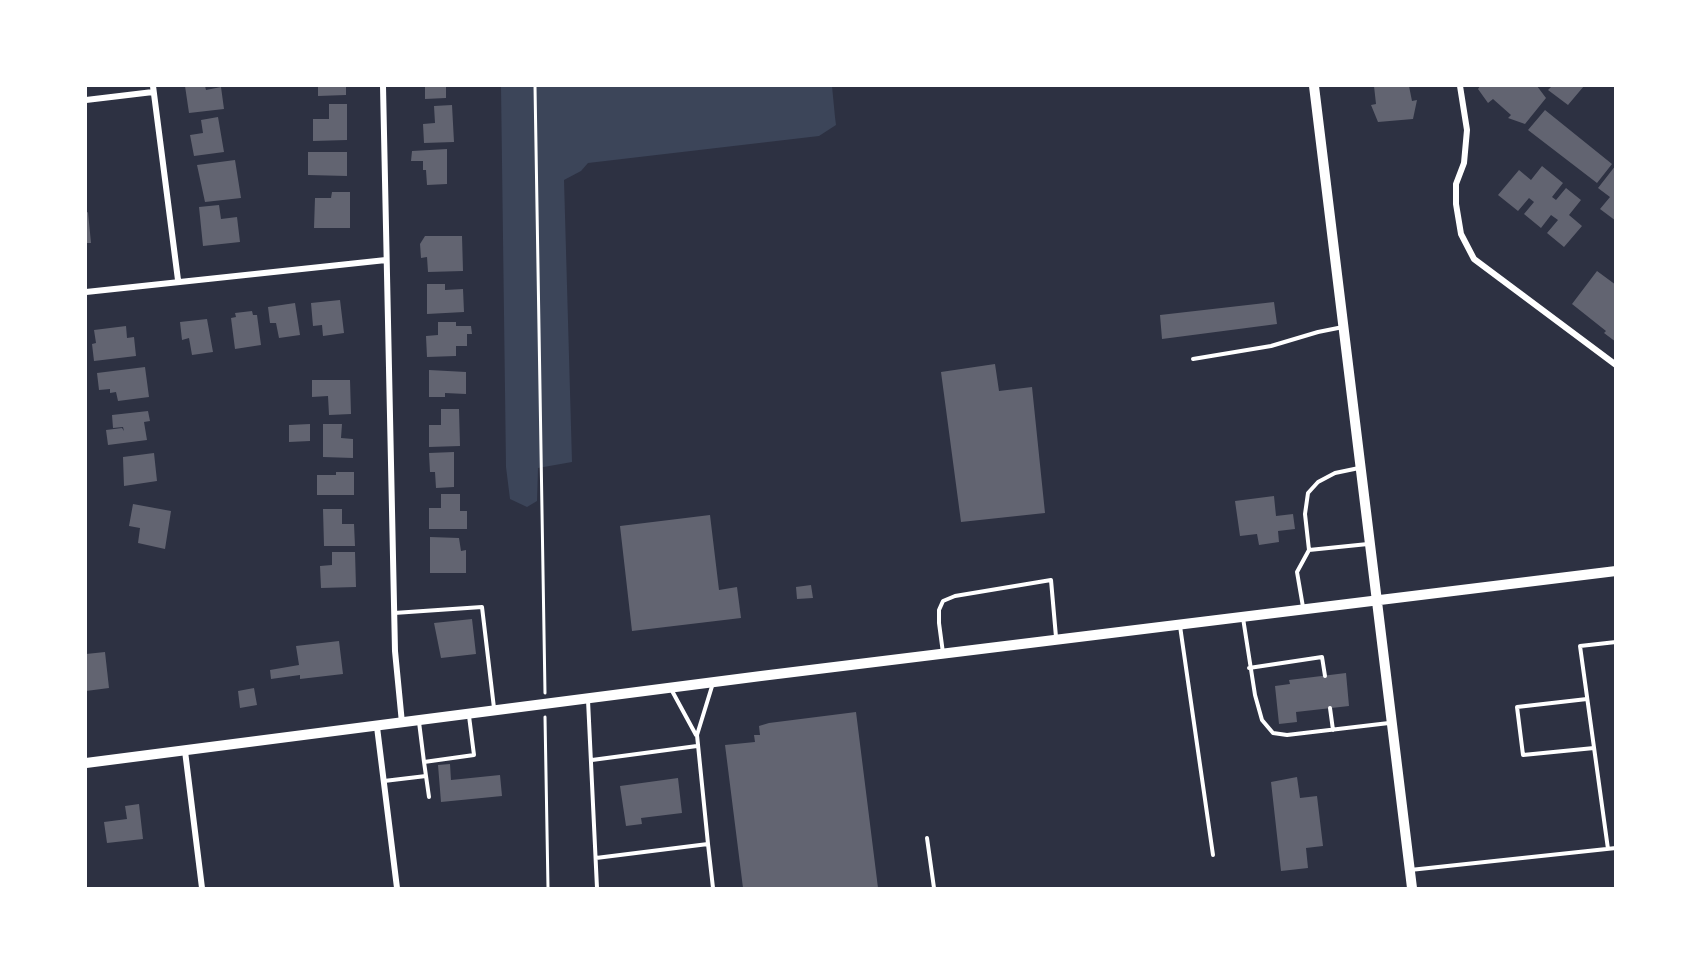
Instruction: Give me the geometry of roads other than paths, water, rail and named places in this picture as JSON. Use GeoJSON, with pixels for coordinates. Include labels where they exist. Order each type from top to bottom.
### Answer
{"type":"FeatureCollection","features":[{"type":"Feature","properties":{"kind":"main road"},"geometry":{"type":"LineString","coordinates":[[1314,86],[1412,888]]}},
{"type":"Feature","properties":{"kind":"main road"},"geometry":{"type":"LineString","coordinates":[[86,763],[1616,571]]}},
{"type":"Feature","properties":{"kind":"street"},"geometry":{"type":"LineString","coordinates":[[383,86],[394,614],[402,724]]}},
{"type":"Feature","properties":{"kind":"street"},"geometry":{"type":"LineString","coordinates":[[1460,86],[1467,130],[1464,163],[1456,184],[1456,204],[1461,234],[1474,259],[1616,365]]}},
{"type":"Feature","properties":{"kind":"street"},"geometry":{"type":"LineString","coordinates":[[86,100],[153,89],[178,280]]}},
{"type":"Feature","properties":{"kind":"street"},"geometry":{"type":"LineString","coordinates":[[86,292],[178,280],[386,260]]}},
{"type":"Feature","properties":{"kind":"street"},"geometry":{"type":"LineString","coordinates":[[377,727],[397,888]]}},
{"type":"Feature","properties":{"kind":"street"},"geometry":{"type":"LineString","coordinates":[[185,752],[202,888]]}},
{"type":"Feature","properties":{"kind":"lane"},"geometry":{"type":"LineString","coordinates":[[1193,359],[1271,346],[1343,327]]}},
{"type":"Feature","properties":{"kind":"lane"},"geometry":{"type":"LineString","coordinates":[[1303,609],[1297,572],[1309,550],[1305,514],[1308,493],[1318,482],[1335,473],[1359,468]]}},
{"type":"Feature","properties":{"kind":"lane"},"geometry":{"type":"LineString","coordinates":[[1309,550],[1369,543]]}},
{"type":"Feature","properties":{"kind":"lane"},"geometry":{"type":"LineString","coordinates":[[943,654],[939,623],[943,601],[955,596],[1050,580],[1056,640]]}},
{"type":"Feature","properties":{"kind":"lane"},"geometry":{"type":"LineString","coordinates":[[394,614],[482,607],[495,711]]}},
{"type":"Feature","properties":{"kind":"lane"},"geometry":{"type":"LineString","coordinates":[[1243,617],[1249,668],[1262,720],[1273,733],[1287,735],[1391,723]]}},
{"type":"Feature","properties":{"kind":"lane"},"geometry":{"type":"LineString","coordinates":[[1180,625],[1213,855]]}},
{"type":"Feature","properties":{"kind":"lane"},"geometry":{"type":"LineString","coordinates":[[1608,849],[1580,646],[1616,642]]}},
{"type":"Feature","properties":{"kind":"lane"},"geometry":{"type":"LineString","coordinates":[[1249,668],[1323,657],[1325,676]]}},
{"type":"Feature","properties":{"kind":"lane"},"geometry":{"type":"LineString","coordinates":[[713,888],[697,735],[714,683]]}},
{"type":"Feature","properties":{"kind":"lane"},"geometry":{"type":"LineString","coordinates":[[671,688],[697,735]]}},
{"type":"Feature","properties":{"kind":"lane"},"geometry":{"type":"LineString","coordinates":[[588,699],[597,888]]}},
{"type":"Feature","properties":{"kind":"lane"},"geometry":{"type":"LineString","coordinates":[[1587,699],[1516,707],[1523,755],[1594,748]]}},
{"type":"Feature","properties":{"kind":"lane"},"geometry":{"type":"LineString","coordinates":[[1330,708],[1333,730]]}},
{"type":"Feature","properties":{"kind":"lane"},"geometry":{"type":"LineString","coordinates":[[424,762],[474,755],[469,715]]}},
{"type":"Feature","properties":{"kind":"lane"},"geometry":{"type":"LineString","coordinates":[[419,722],[429,797]]}},
{"type":"Feature","properties":{"kind":"lane"},"geometry":{"type":"LineString","coordinates":[[592,760],[697,746]]}},
{"type":"Feature","properties":{"kind":"lane"},"geometry":{"type":"LineString","coordinates":[[384,781],[426,776]]}},
{"type":"Feature","properties":{"kind":"lane"},"geometry":{"type":"LineString","coordinates":[[927,838],[934,888]]}},
{"type":"Feature","properties":{"kind":"lane"},"geometry":{"type":"LineString","coordinates":[[596,858],[708,844]]}},
{"type":"Feature","properties":{"kind":"lane"},"geometry":{"type":"LineString","coordinates":[[1409,870],[1616,848]]}}]}
